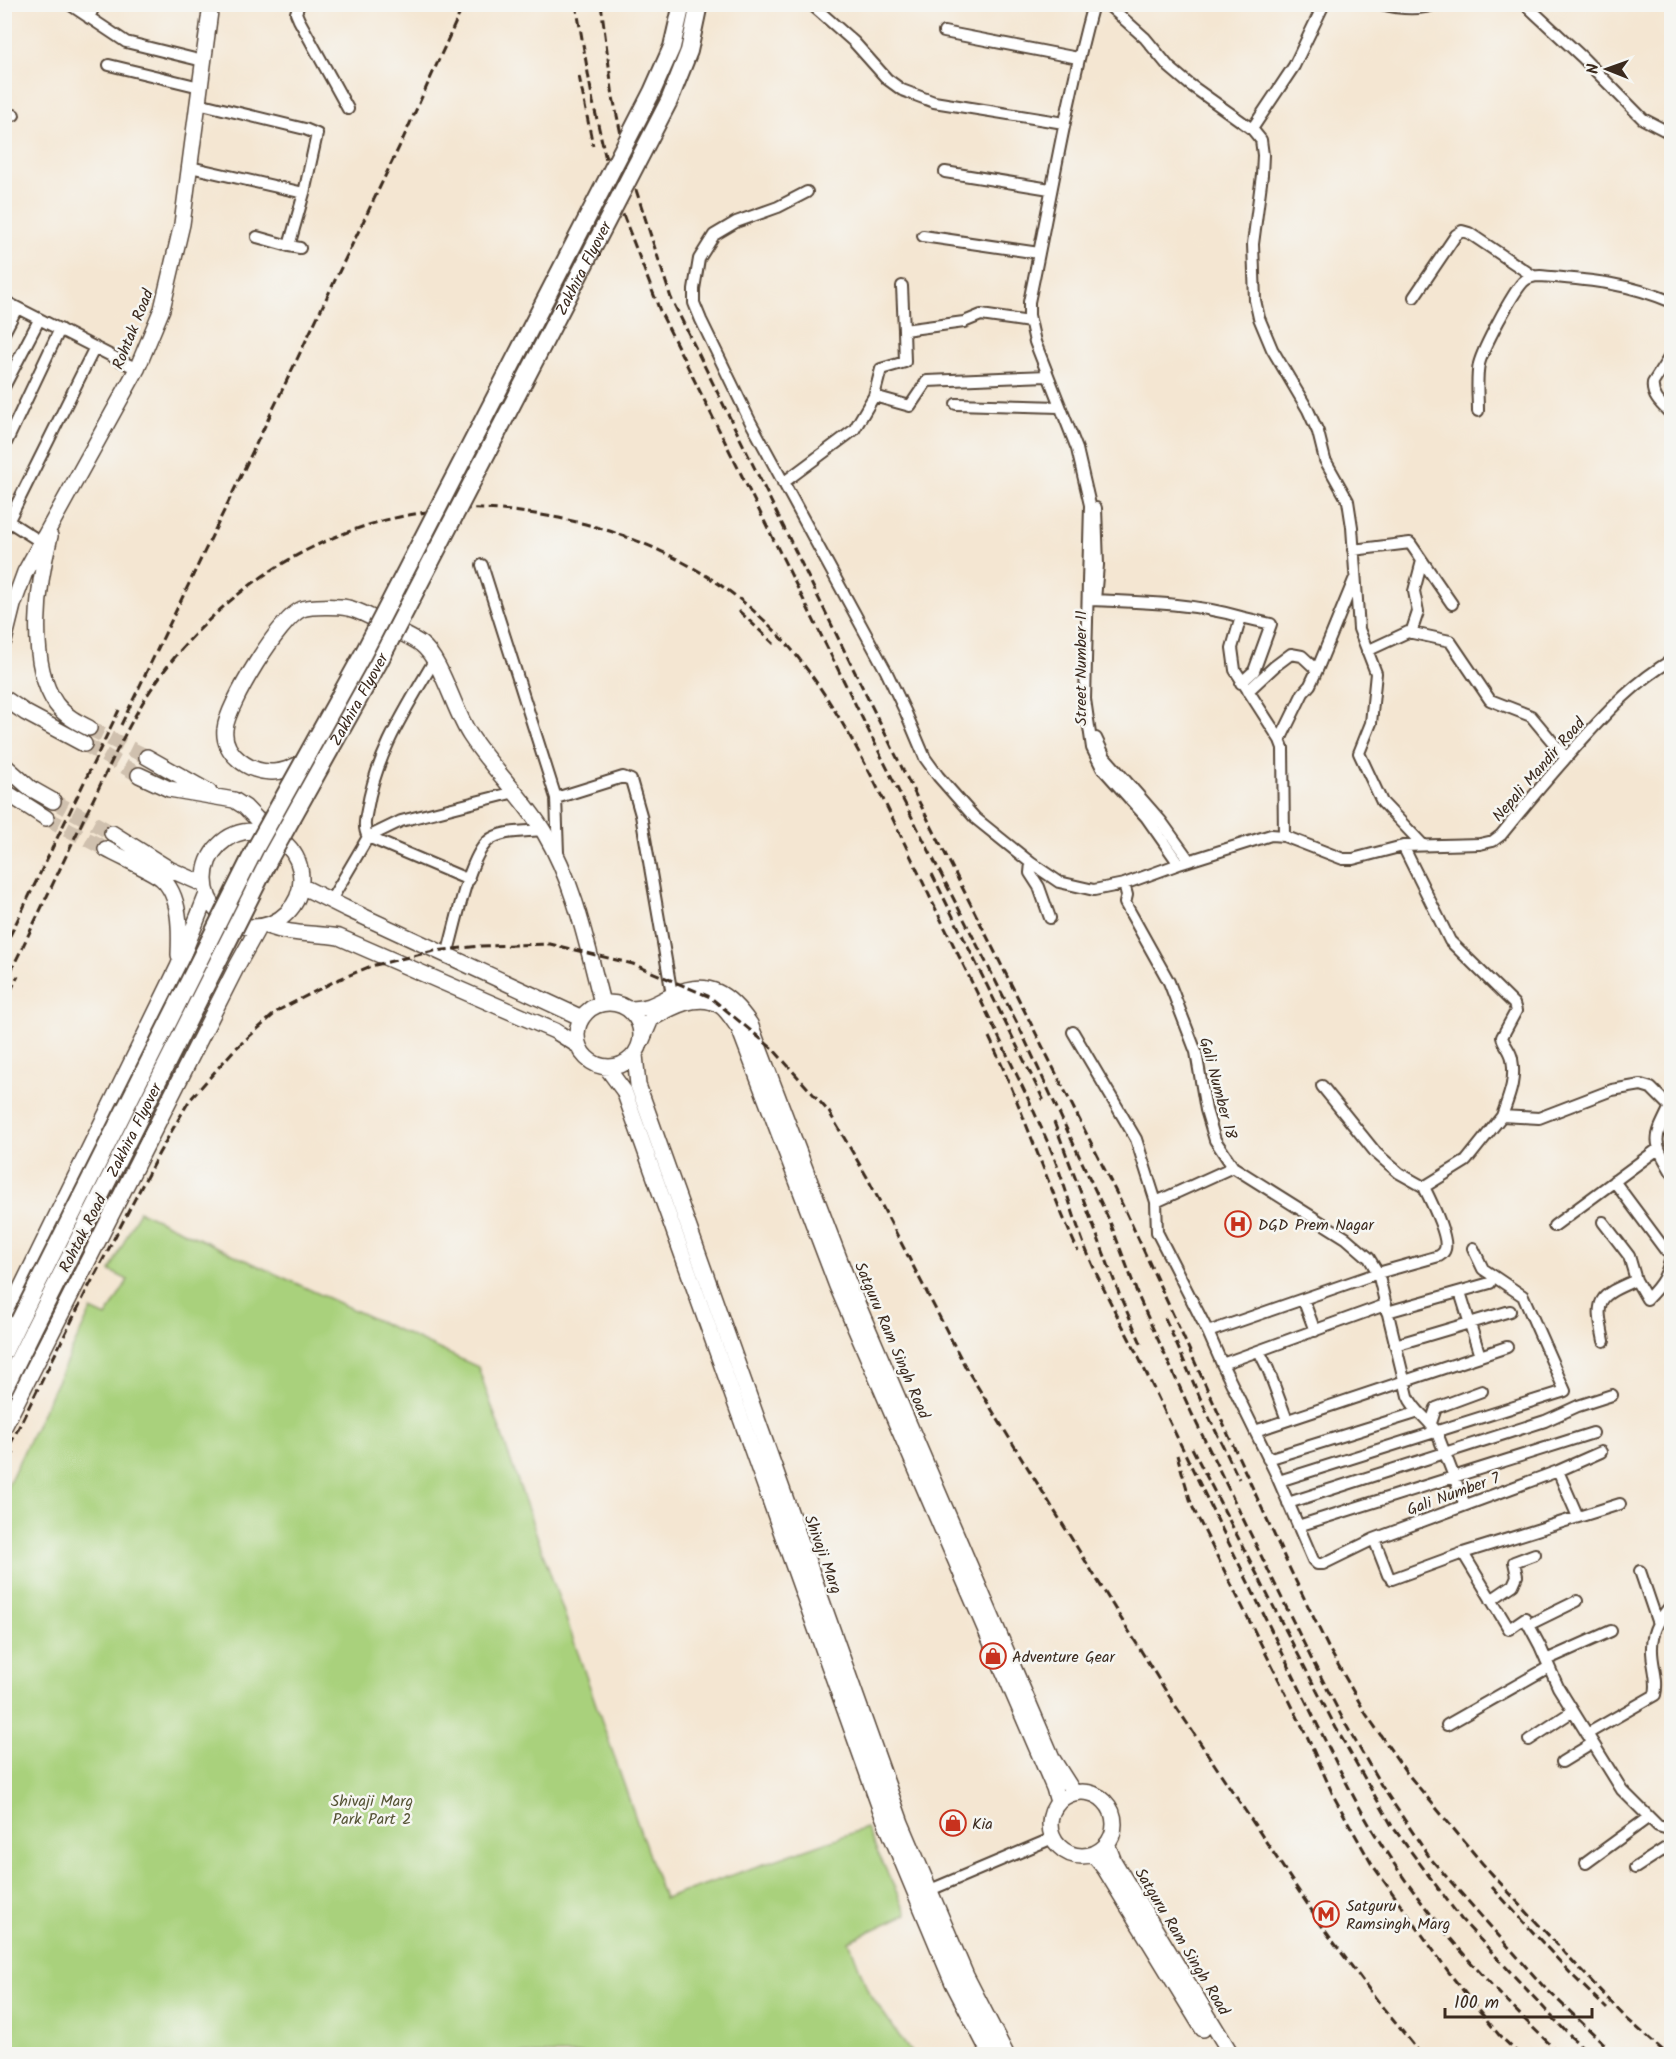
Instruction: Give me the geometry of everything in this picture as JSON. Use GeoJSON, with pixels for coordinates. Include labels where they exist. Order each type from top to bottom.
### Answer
{"type":"FeatureCollection","features":[{"type":"Feature","properties":{"kind":"main road","name":"Rohtak Road"},"geometry":{"type":"LineString","coordinates":[[4,641],[7,618],[25,572],[137,369],[152,335],[170,279],[182,224],[211,4]]}},
{"type":"Feature","properties":{"kind":"main road","name":"Zakhira Flyover"},"geometry":{"type":"LineString","coordinates":[[4,1389],[19,1325],[255,849],[363,654],[652,92],[672,48],[682,4]]}},
{"type":"Feature","properties":{"kind":"main road","name":"Zakhira Flyover"},"geometry":{"type":"LineString","coordinates":[[4,1352],[270,858],[378,664],[669,101],[689,51],[699,4]]}},
{"type":"Feature","properties":{"kind":"main road"},"geometry":{"type":"LineString","coordinates":[[55,516],[41,582],[40,661],[47,686],[56,704],[69,717],[89,728]]}},
{"type":"Feature","properties":{"kind":"main road"},"geometry":{"type":"LineString","coordinates":[[303,762],[286,770],[272,772],[258,770],[231,753],[225,739],[225,728],[230,710],[269,642],[282,625],[302,609],[347,608],[420,643],[434,661],[466,730],[515,792],[542,830],[558,858],[575,903],[602,1003]]}},
{"type":"Feature","properties":{"kind":"main road"},"geometry":{"type":"LineString","coordinates":[[4,698],[26,713],[84,744]]}},
{"type":"Feature","properties":{"kind":"main road"},"geometry":{"type":"LineString","coordinates":[[147,756],[214,795]]}},
{"type":"Feature","properties":{"kind":"main road"},"geometry":{"type":"LineString","coordinates":[[4,765],[30,788],[53,801]]}},
{"type":"Feature","properties":{"kind":"main road"},"geometry":{"type":"LineString","coordinates":[[139,775],[169,789],[234,800],[245,807],[271,834],[287,845],[298,860],[301,886],[290,911],[279,920],[262,927]]}},
{"type":"Feature","properties":{"kind":"main road"},"geometry":{"type":"LineString","coordinates":[[4,778],[8,794],[46,818]]}},
{"type":"Feature","properties":{"kind":"main road"},"geometry":{"type":"LineString","coordinates":[[271,834],[255,831],[240,833],[226,840],[214,850],[207,864],[206,887],[215,908],[226,920],[242,926],[339,937],[555,1031],[579,1046]]}},
{"type":"Feature","properties":{"kind":"main road"},"geometry":{"type":"LineString","coordinates":[[112,833],[171,870],[206,887]]}},
{"type":"Feature","properties":{"kind":"main road"},"geometry":{"type":"LineString","coordinates":[[106,849],[161,878],[173,893],[180,936],[178,967]]}},
{"type":"Feature","properties":{"kind":"main road"},"geometry":{"type":"LineString","coordinates":[[154,874],[171,870]]}},
{"type":"Feature","properties":{"kind":"main road"},"geometry":{"type":"LineString","coordinates":[[301,886],[582,1018]]}},
{"type":"Feature","properties":{"kind":"main road","name":"Rohtak Road"},"geometry":{"type":"LineString","coordinates":[[19,1325],[178,967],[206,887]]}},
{"type":"Feature","properties":{"kind":"main road","name":"Rohtak Road"},"geometry":{"type":"LineString","coordinates":[[4,1428],[237,966],[262,927]]}},
{"type":"Feature","properties":{"kind":"main road","name":"Satguru Ram Singh Road"},"geometry":{"type":"LineString","coordinates":[[630,1009],[647,1008],[672,995],[705,987],[724,994],[739,1007],[750,1024],[848,1282],[1053,1760],[1074,1792]]}},
{"type":"Feature","properties":{"kind":"main road","name":"Satguru Ram Singh Road"},"geometry":{"type":"LineString","coordinates":[[642,1040],[651,1018],[680,1003],[704,1001],[721,1006],[739,1028],[837,1286],[1054,1788],[1058,1802]]}},
{"type":"Feature","properties":{"kind":"main road"},"geometry":{"type":"LineString","coordinates":[[602,1003],[617,1003],[630,1009],[640,1023],[642,1040],[635,1055],[623,1065],[607,1068],[595,1064],[585,1057],[579,1046],[577,1031],[582,1018],[590,1008],[602,1003]]}},
{"type":"Feature","properties":{"kind":"main road","name":"Shivaji Marg"},"geometry":{"type":"LineString","coordinates":[[635,1055],[638,1084],[901,1823],[922,1894],[953,1983],[990,2055]]}},
{"type":"Feature","properties":{"kind":"main road","name":"Shivaji Marg"},"geometry":{"type":"LineString","coordinates":[[607,1068],[624,1091],[814,1629],[881,1810],[1006,2055]]}},
{"type":"Feature","properties":{"kind":"main road"},"geometry":{"type":"LineString","coordinates":[[1074,1792],[1088,1792],[1101,1798],[1111,1810],[1114,1821],[1113,1833],[1107,1844],[1093,1854],[1077,1856],[1063,1850],[1053,1838],[1050,1826],[1051,1814],[1058,1802],[1074,1792]]}},
{"type":"Feature","properties":{"kind":"main road","name":"Satguru Ram Singh Road"},"geometry":{"type":"LineString","coordinates":[[1107,1844],[1114,1862],[1231,2055]]}},
{"type":"Feature","properties":{"kind":"main road","name":"Satguru Ram Singh Road"},"geometry":{"type":"LineString","coordinates":[[1093,1854],[1105,1869],[1218,2055]]}},
{"type":"Feature","properties":{"kind":"street"},"geometry":{"type":"LineString","coordinates":[[69,4],[126,42],[203,61]]}},
{"type":"Feature","properties":{"kind":"street"},"geometry":{"type":"LineString","coordinates":[[89,18],[95,4]]}},
{"type":"Feature","properties":{"kind":"street"},"geometry":{"type":"LineString","coordinates":[[299,4],[296,13],[299,20],[348,108]]}},
{"type":"Feature","properties":{"kind":"street"},"geometry":{"type":"LineString","coordinates":[[811,4],[854,42],[887,79],[902,90],[934,102],[1064,123]]}},
{"type":"Feature","properties":{"kind":"street","name":"Street Number 11"},"geometry":{"type":"LineString","coordinates":[[1093,4],[1078,58],[1050,189],[1029,302],[1030,322],[1047,376],[1077,449],[1090,509],[1092,600],[1085,699],[1089,734],[1095,756],[1102,768],[1184,862]]}},
{"type":"Feature","properties":{"kind":"street"},"geometry":{"type":"LineString","coordinates":[[1107,4],[1189,84],[1252,129],[1261,140],[1263,154],[1252,244],[1254,300],[1272,349],[1308,410],[1318,432],[1325,460],[1348,501],[1359,629],[1376,673],[1371,723],[1359,753],[1382,802],[1423,845]]}},
{"type":"Feature","properties":{"kind":"street"},"geometry":{"type":"LineString","coordinates":[[1252,129],[1294,66],[1323,7],[1306,4]]}},
{"type":"Feature","properties":{"kind":"street"},"geometry":{"type":"LineString","coordinates":[[1382,5],[1403,9],[1436,4]]}},
{"type":"Feature","properties":{"kind":"street"},"geometry":{"type":"LineString","coordinates":[[1525,4],[1582,57],[1643,119],[1671,134]]}},
{"type":"Feature","properties":{"kind":"street"},"geometry":{"type":"LineString","coordinates":[[944,32],[1078,58]]}},
{"type":"Feature","properties":{"kind":"street"},"geometry":{"type":"LineString","coordinates":[[110,65],[200,87]]}},
{"type":"Feature","properties":{"kind":"street"},"geometry":{"type":"LineString","coordinates":[[198,104],[305,129],[316,134],[295,247],[257,237]]}},
{"type":"Feature","properties":{"kind":"street"},"geometry":{"type":"LineString","coordinates":[[189,167],[304,193]]}},
{"type":"Feature","properties":{"kind":"street"},"geometry":{"type":"LineString","coordinates":[[945,172],[1050,189]]}},
{"type":"Feature","properties":{"kind":"street","name":"Nepali Mandir Road"},"geometry":{"type":"LineString","coordinates":[[807,192],[778,207],[736,222],[714,235],[699,259],[694,289],[694,303],[700,320],[783,483],[886,671],[927,762],[975,818],[1031,863],[1059,882],[1094,890],[1124,884],[1184,862],[1271,835],[1284,836],[1343,859],[1353,859],[1403,846],[1480,844],[1493,841],[1501,835],[1566,758],[1627,693],[1653,671],[1671,660]]}},
{"type":"Feature","properties":{"kind":"street"},"geometry":{"type":"LineString","coordinates":[[1414,297],[1456,235],[1462,231],[1469,232],[1533,276],[1603,281],[1642,291],[1671,302]]}},
{"type":"Feature","properties":{"kind":"street"},"geometry":{"type":"LineString","coordinates":[[923,236],[1039,253]]}},
{"type":"Feature","properties":{"kind":"street"},"geometry":{"type":"LineString","coordinates":[[1478,411],[1477,373],[1481,357],[1517,290],[1533,276]]}},
{"type":"Feature","properties":{"kind":"street"},"geometry":{"type":"LineString","coordinates":[[783,483],[854,430],[874,396],[881,369],[905,362],[902,286]]}},
{"type":"Feature","properties":{"kind":"street"},"geometry":{"type":"LineString","coordinates":[[4,301],[137,369]]}},
{"type":"Feature","properties":{"kind":"street"},"geometry":{"type":"LineString","coordinates":[[4,333],[17,308]]}},
{"type":"Feature","properties":{"kind":"street"},"geometry":{"type":"LineString","coordinates":[[904,330],[964,322],[981,315],[1030,322]]}},
{"type":"Feature","properties":{"kind":"street"},"geometry":{"type":"LineString","coordinates":[[4,387],[39,320]]}},
{"type":"Feature","properties":{"kind":"street"},"geometry":{"type":"LineString","coordinates":[[5,445],[60,329]]}},
{"type":"Feature","properties":{"kind":"street"},"geometry":{"type":"LineString","coordinates":[[41,542],[6,524],[95,347]]}},
{"type":"Feature","properties":{"kind":"street"},"geometry":{"type":"LineString","coordinates":[[1671,353],[1652,388],[1655,398],[1671,416]]}},
{"type":"Feature","properties":{"kind":"street"},"geometry":{"type":"LineString","coordinates":[[874,396],[910,406],[927,381],[1047,376]]}},
{"type":"Feature","properties":{"kind":"street"},"geometry":{"type":"LineString","coordinates":[[956,404],[1059,407]]}},
{"type":"Feature","properties":{"kind":"street"},"geometry":{"type":"LineString","coordinates":[[1353,550],[1410,543],[1452,604]]}},
{"type":"Feature","properties":{"kind":"street"},"geometry":{"type":"LineString","coordinates":[[1411,633],[1418,612],[1414,591],[1422,561]]}},
{"type":"Feature","properties":{"kind":"street"},"geometry":{"type":"LineString","coordinates":[[482,565],[556,798],[558,858]]}},
{"type":"Feature","properties":{"kind":"street"},"geometry":{"type":"LineString","coordinates":[[1280,740],[1317,670],[1355,578]]}},
{"type":"Feature","properties":{"kind":"street"},"geometry":{"type":"LineString","coordinates":[[1092,600],[1160,604],[1224,612],[1271,624],[1254,671],[1245,687]]}},
{"type":"Feature","properties":{"kind":"street"},"geometry":{"type":"LineString","coordinates":[[1241,617],[1232,648],[1235,670],[1280,740],[1284,767],[1284,836]]}},
{"type":"Feature","properties":{"kind":"street"},"geometry":{"type":"LineString","coordinates":[[1367,651],[1411,633],[1450,641],[1490,700],[1531,716],[1566,758]]}},
{"type":"Feature","properties":{"kind":"street"},"geometry":{"type":"LineString","coordinates":[[1245,687],[1291,654],[1302,656],[1317,670]]}},
{"type":"Feature","properties":{"kind":"street"},"geometry":{"type":"LineString","coordinates":[[434,661],[382,754],[369,795],[365,831],[368,837],[469,880]]}},
{"type":"Feature","properties":{"kind":"street"},"geometry":{"type":"LineString","coordinates":[[556,798],[623,777],[628,778],[634,784],[672,995]]}},
{"type":"Feature","properties":{"kind":"street"},"geometry":{"type":"LineString","coordinates":[[331,900],[368,837],[401,821],[515,792]]}},
{"type":"Feature","properties":{"kind":"street"},"geometry":{"type":"LineString","coordinates":[[447,955],[469,880],[478,855],[488,841],[504,834],[542,830]]}},
{"type":"Feature","properties":{"kind":"street"},"geometry":{"type":"LineString","coordinates":[[1403,846],[1450,941],[1514,1004],[1516,1011],[1502,1037],[1512,1057],[1513,1074],[1512,1089],[1502,1116],[1466,1161],[1424,1187]]}},
{"type":"Feature","properties":{"kind":"street"},"geometry":{"type":"LineString","coordinates":[[1031,863],[1030,873],[1039,887],[1050,918]]}},
{"type":"Feature","properties":{"kind":"street","name":"Gali Number 18"},"geometry":{"type":"LineString","coordinates":[[1124,884],[1127,895],[1125,903],[1169,982],[1196,1052],[1206,1110],[1215,1140],[1233,1167]]}},
{"type":"Feature","properties":{"kind":"street"},"geometry":{"type":"LineString","coordinates":[[1073,1032],[1136,1139],[1156,1202],[1157,1232],[1269,1459],[1298,1526],[1593,1433]]}},
{"type":"Feature","properties":{"kind":"street"},"geometry":{"type":"LineString","coordinates":[[1502,1116],[1539,1118],[1612,1090],[1641,1085],[1651,1088],[1671,1107],[1657,1134],[1658,1149],[1671,1173]]}},
{"type":"Feature","properties":{"kind":"street"},"geometry":{"type":"LineString","coordinates":[[1208,1332],[1443,1253],[1446,1243],[1432,1202],[1424,1187],[1399,1173],[1376,1153],[1322,1086]]}},
{"type":"Feature","properties":{"kind":"street"},"geometry":{"type":"LineString","coordinates":[[1554,1226],[1658,1149]]}},
{"type":"Feature","properties":{"kind":"street"},"geometry":{"type":"LineString","coordinates":[[1156,1202],[1233,1167],[1346,1238],[1369,1257],[1378,1273],[1409,1401],[1434,1428],[1465,1505]]}},
{"type":"Feature","properties":{"kind":"street"},"geometry":{"type":"LineString","coordinates":[[1603,1222],[1629,1256],[1636,1280],[1647,1299],[1662,1284],[1671,1253],[1666,1251],[1614,1181]]}},
{"type":"Feature","properties":{"kind":"street"},"geometry":{"type":"LineString","coordinates":[[1279,1481],[1434,1428],[1565,1391],[1523,1296],[1483,1269],[1473,1248]]}},
{"type":"Feature","properties":{"kind":"street"},"geometry":{"type":"LineString","coordinates":[[1604,1341],[1598,1314],[1603,1297],[1636,1280]]}},
{"type":"Feature","properties":{"kind":"street"},"geometry":{"type":"LineString","coordinates":[[1222,1364],[1386,1309],[1490,1283]]}},
{"type":"Feature","properties":{"kind":"street"},"geometry":{"type":"LineString","coordinates":[[1460,1292],[1480,1356]]}},
{"type":"Feature","properties":{"kind":"street"},"geometry":{"type":"LineString","coordinates":[[1303,1299],[1315,1331]]}},
{"type":"Feature","properties":{"kind":"street"},"geometry":{"type":"LineString","coordinates":[[1395,1345],[1510,1311]]}},
{"type":"Feature","properties":{"kind":"street"},"geometry":{"type":"LineString","coordinates":[[1255,1431],[1507,1347]]}},
{"type":"Feature","properties":{"kind":"street"},"geometry":{"type":"LineString","coordinates":[[1259,1351],[1287,1420]]}},
{"type":"Feature","properties":{"kind":"street"},"geometry":{"type":"LineString","coordinates":[[1434,1428],[1436,1408],[1482,1390]]}},
{"type":"Feature","properties":{"kind":"street"},"geometry":{"type":"LineString","coordinates":[[1288,1503],[1545,1421],[1578,1406],[1612,1395]]}},
{"type":"Feature","properties":{"kind":"street"},"geometry":{"type":"LineString","coordinates":[[1269,1459],[1419,1412]]}},
{"type":"Feature","properties":{"kind":"street","name":"Gali Number 7"},"geometry":{"type":"LineString","coordinates":[[1298,1526],[1313,1560],[1317,1564],[1323,1564],[1374,1539],[1558,1471],[1601,1452]]}},
{"type":"Feature","properties":{"kind":"street"},"geometry":{"type":"LineString","coordinates":[[1558,1471],[1578,1516]]}},
{"type":"Feature","properties":{"kind":"street"},"geometry":{"type":"LineString","coordinates":[[1374,1539],[1388,1575],[1392,1579],[1462,1553],[1620,1504]]}},
{"type":"Feature","properties":{"kind":"street"},"geometry":{"type":"LineString","coordinates":[[1462,1553],[1509,1629],[1525,1618],[1558,1688],[1622,1790],[1658,1826],[1671,1830]]}},
{"type":"Feature","properties":{"kind":"street"},"geometry":{"type":"LineString","coordinates":[[1491,1600],[1513,1585],[1516,1576],[1514,1562],[1536,1554]]}},
{"type":"Feature","properties":{"kind":"street"},"geometry":{"type":"LineString","coordinates":[[1640,1571],[1658,1621]]}},
{"type":"Feature","properties":{"kind":"street"},"geometry":{"type":"LineString","coordinates":[[1528,1625],[1577,1601]]}},
{"type":"Feature","properties":{"kind":"street"},"geometry":{"type":"LineString","coordinates":[[1562,1762],[1590,1738],[1655,1695],[1658,1685],[1652,1647],[1658,1621],[1671,1604]]}},
{"type":"Feature","properties":{"kind":"street"},"geometry":{"type":"LineString","coordinates":[[1448,1725],[1548,1664],[1611,1631]]}},
{"type":"Feature","properties":{"kind":"street"},"geometry":{"type":"LineString","coordinates":[[1529,1740],[1573,1712]]}},
{"type":"Feature","properties":{"kind":"street"},"geometry":{"type":"LineString","coordinates":[[1586,1863],[1649,1817]]}},
{"type":"Feature","properties":{"kind":"street"},"geometry":{"type":"LineString","coordinates":[[922,1894],[1053,1838]]}},
{"type":"Feature","properties":{"kind":"street"},"geometry":{"type":"LineString","coordinates":[[1635,1868],[1671,1842]]}},
{"type":"Feature","properties":{"kind":"green space","name":"Shivaji Marg Park Part 2"},"geometry":{"type":"Polygon","coordinates":[[[139,1211],[478,1367],[664,1899],[866,1828],[907,1914],[849,1941],[868,1991],[912,2054],[5,2054],[5,1491],[91,1310],[106,1317],[128,1280],[110,1271],[139,1211]]]}},
{"type":"Feature","properties":{"kind":"tunnel"},"geometry":{"type":"LineString","coordinates":[[89,728],[147,757]]}},
{"type":"Feature","properties":{"kind":"tunnel"},"geometry":{"type":"LineString","coordinates":[[84,744],[139,775]]}},
{"type":"Feature","properties":{"kind":"tunnel"},"geometry":{"type":"LineString","coordinates":[[53,801],[112,833]]}},
{"type":"Feature","properties":{"kind":"tunnel"},"geometry":{"type":"LineString","coordinates":[[46,818],[106,849]]}},
{"type":"Feature","properties":{"kind":"railway"},"geometry":{"type":"LineString","coordinates":[[121,725],[402,141],[464,4]]}},
{"type":"Feature","properties":{"kind":"railway"},"geometry":{"type":"LineString","coordinates":[[576,4],[593,102],[612,186],[660,311],[894,782],[1019,1027],[1110,1222],[1139,1298],[1192,1414],[1311,1658],[1381,1785],[1430,1858],[1543,1986],[1615,2054]]}},
{"type":"Feature","properties":{"kind":"railway"},"geometry":{"type":"LineString","coordinates":[[601,4],[613,97],[627,162],[671,298],[905,774],[1126,1212],[1328,1647],[1366,1714],[1406,1772],[1482,1863],[1524,1909],[1626,2018],[1667,2054]]}},
{"type":"Feature","properties":{"kind":"railway"},"geometry":{"type":"LineString","coordinates":[[579,76],[593,146]]}},
{"type":"Feature","properties":{"kind":"railway"},"geometry":{"type":"LineString","coordinates":[[4,985],[115,753],[148,694],[175,657],[205,624],[239,594],[276,568],[316,546],[358,528],[402,516],[447,510],[483,509],[541,515],[610,531],[643,543],[706,576],[735,596],[787,644],[812,676],[856,748],[896,825],[1037,1119],[1055,1159],[1084,1245],[1101,1284],[1366,1819],[1404,1878],[1466,1957],[1560,2054]]}},
{"type":"Feature","properties":{"kind":"railway"},"geometry":{"type":"LineString","coordinates":[[739,611],[774,644]]}},
{"type":"Feature","properties":{"kind":"railway"},"geometry":{"type":"LineString","coordinates":[[4,948],[119,710]]}},
{"type":"Feature","properties":{"kind":"railway"},"geometry":{"type":"LineString","coordinates":[[932,874],[1045,1103]]}},
{"type":"Feature","properties":{"kind":"railway"},"geometry":{"type":"LineString","coordinates":[[4,1457],[86,1292],[189,1101],[234,1050],[279,1010],[335,981],[371,966],[434,951],[481,946],[550,944],[633,964],[710,997],[773,1049],[829,1112],[867,1177],[966,1368],[1169,1696],[1326,1932],[1421,2054]]}},
{"type":"Feature","properties":{"kind":"railway"},"geometry":{"type":"LineString","coordinates":[[4,1004],[18,976]]}},
{"type":"Feature","properties":{"kind":"railway"},"geometry":{"type":"LineString","coordinates":[[989,1037],[1078,1251]]}},
{"type":"Feature","properties":{"kind":"railway"},"geometry":{"type":"LineString","coordinates":[[1054,1122],[1120,1296],[1143,1348]]}},
{"type":"Feature","properties":{"kind":"railway"},"geometry":{"type":"LineString","coordinates":[[1165,1318],[1239,1479]]}},
{"type":"Feature","properties":{"kind":"railway"},"geometry":{"type":"LineString","coordinates":[[1192,1448],[1336,1728],[1392,1826],[1461,1919],[1570,2036],[1591,2054]]}},
{"type":"Feature","properties":{"kind":"railway"},"geometry":{"type":"LineString","coordinates":[[4,1472],[15,1450]]}},
{"type":"Feature","properties":{"kind":"railway"},"geometry":{"type":"LineString","coordinates":[[1177,1455],[1192,1506],[1307,1736],[1334,1797],[1371,1863],[1453,1978],[1499,2035],[1519,2054]]}},
{"type":"Feature","properties":{"kind":"railway"},"geometry":{"type":"LineString","coordinates":[[1492,1887],[1572,1975],[1607,2009]]}},
{"type":"Feature","properties":{"kind":"place","name":"DGD Prem Nagar"},"geometry":{"type":"Point","coordinates":[1238,1224]}},
{"type":"Feature","properties":{"kind":"place","name":"Adventure Gear"},"geometry":{"type":"Point","coordinates":[993,1656]}},
{"type":"Feature","properties":{"kind":"place","name":"Kia"},"geometry":{"type":"Point","coordinates":[953,1823]}},
{"type":"Feature","properties":{"kind":"place","name":"Satguru Ramsingh Marg"},"geometry":{"type":"Point","coordinates":[1326,1914]}}]}
